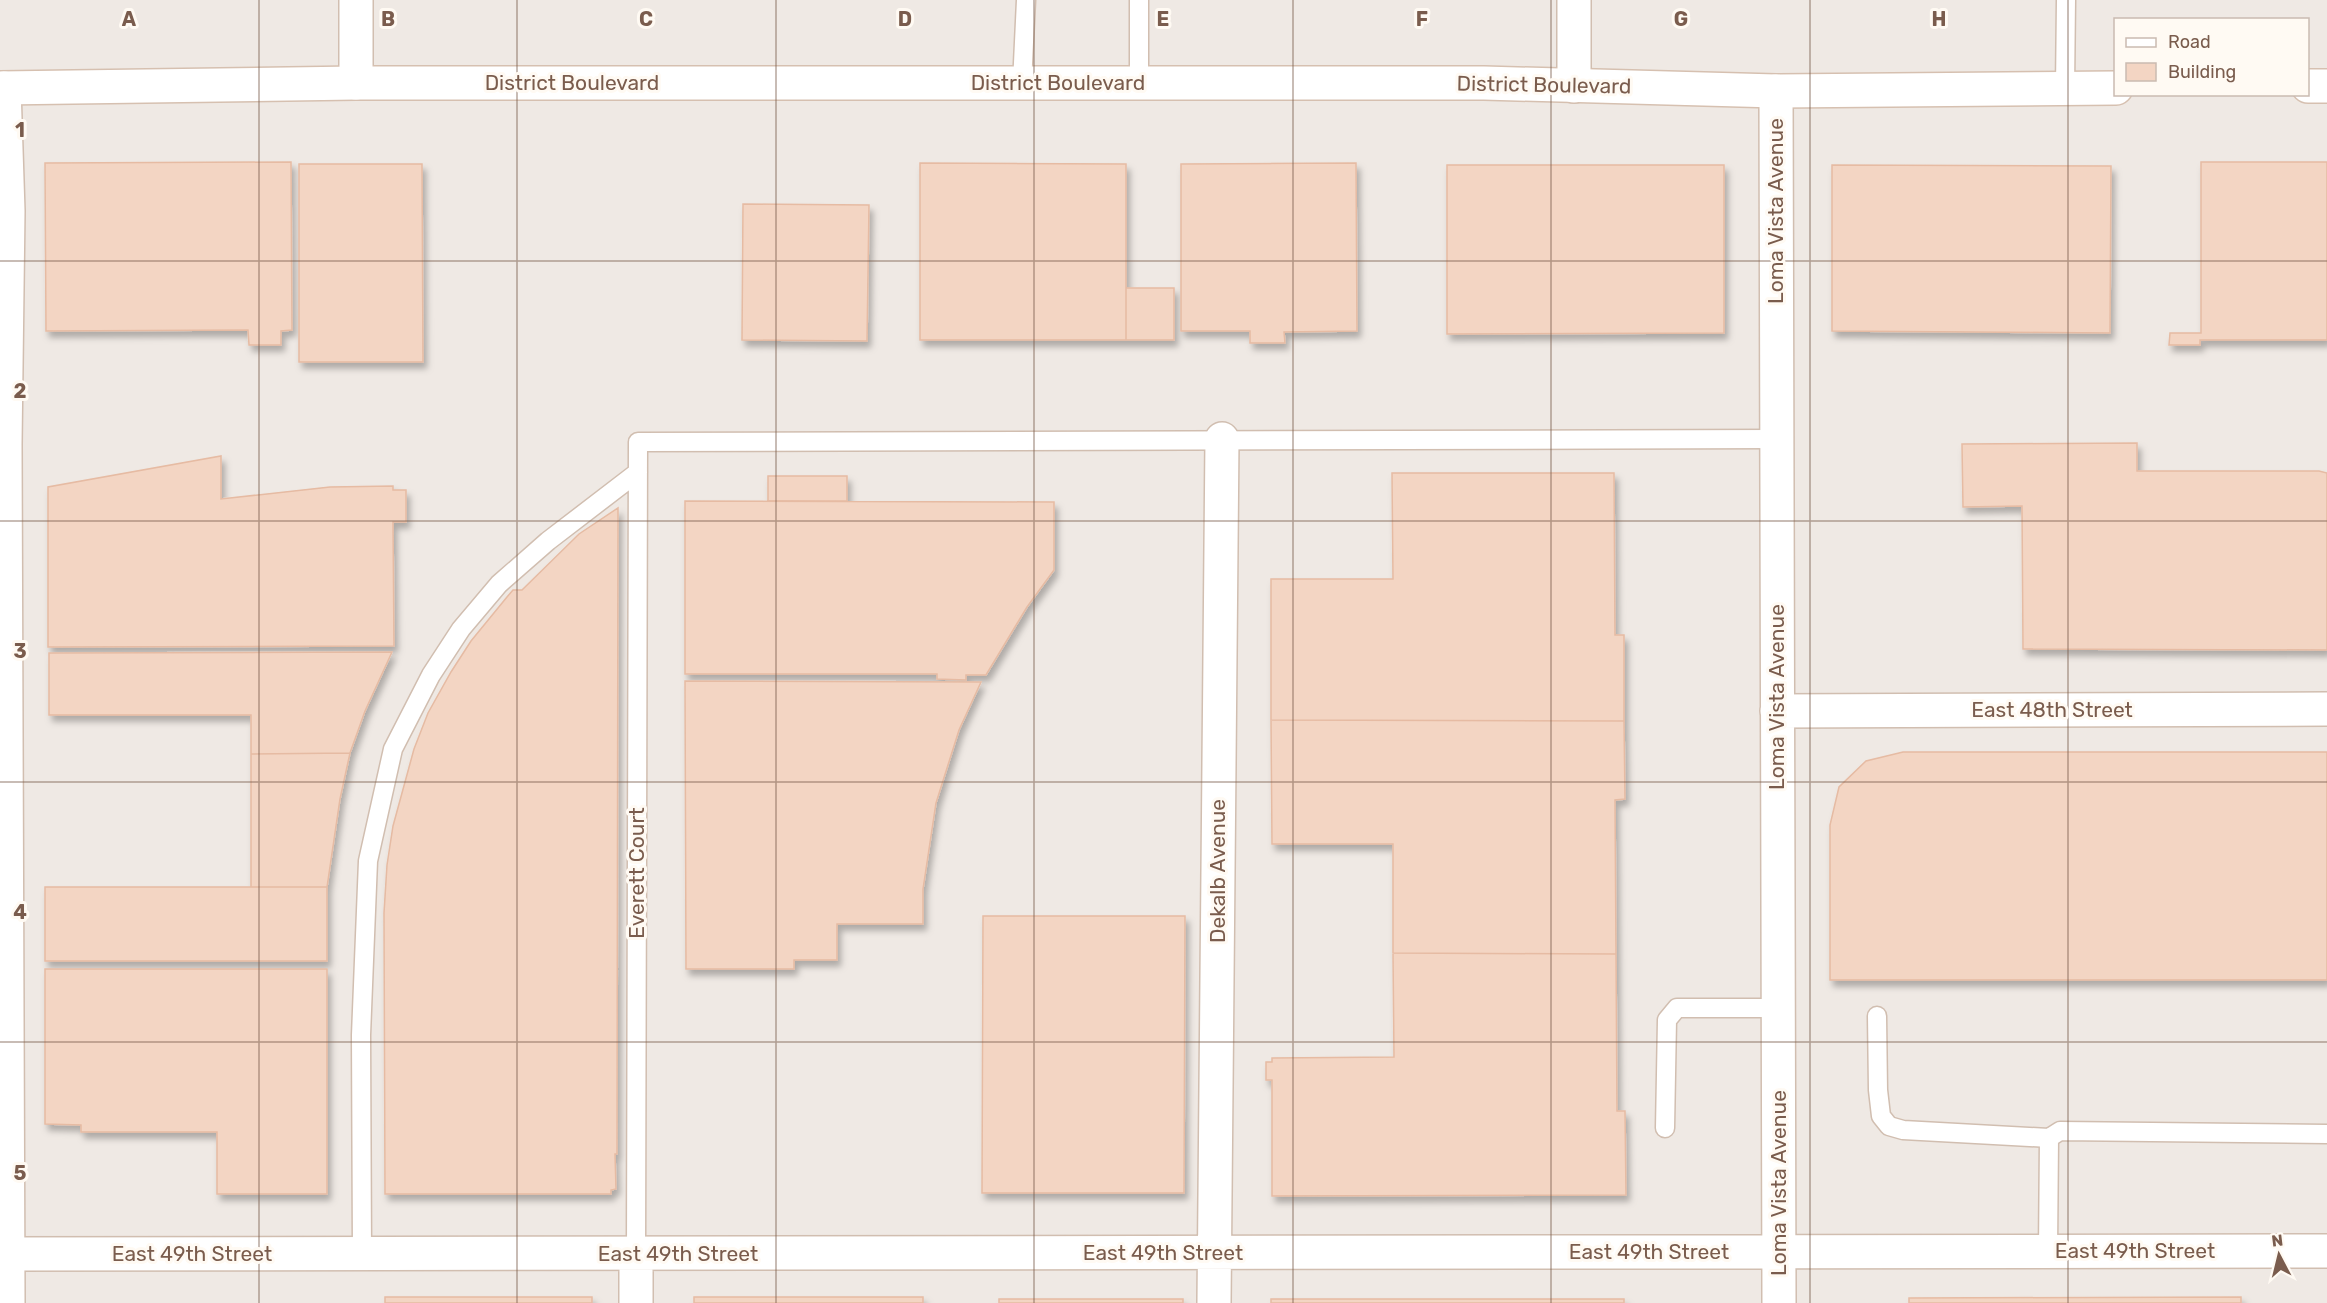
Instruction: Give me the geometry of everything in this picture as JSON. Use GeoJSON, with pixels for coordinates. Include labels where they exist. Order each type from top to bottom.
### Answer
{"type":"FeatureCollection","features":[{"type":"Feature","properties":{"kind":"street"},"geometry":{"type":"LineString","coordinates":[[356,0],[356,83]]}},
{"type":"Feature","properties":{"kind":"street"},"geometry":{"type":"LineString","coordinates":[[1574,0],[1574,86]]}},
{"type":"Feature","properties":{"kind":"street","name":"District Boulevard"},"geometry":{"type":"LineString","coordinates":[[2,88],[356,83],[1484,83],[1776,91],[2114,88]]}},
{"type":"Feature","properties":{"kind":"street"},"geometry":{"type":"LineString","coordinates":[[2309,86],[2327,86]]}},
{"type":"Feature","properties":{"kind":"street"},"geometry":{"type":"LineString","coordinates":[[2,88],[8,212],[4,963],[4,1254],[8,1303]]}},
{"type":"Feature","properties":{"kind":"street","name":"Loma Vista Avenue"},"geometry":{"type":"LineString","coordinates":[[1776,91],[1779,1303]]}},
{"type":"Feature","properties":{"kind":"street","name":"Dekalb Avenue"},"geometry":{"type":"LineString","coordinates":[[1214,1303],[1222,440]]}},
{"type":"Feature","properties":{"kind":"street","name":"East 48th Street"},"geometry":{"type":"LineString","coordinates":[[1778,711],[2327,709]]}},
{"type":"Feature","properties":{"kind":"street","name":"East 49th Street"},"geometry":{"type":"LineString","coordinates":[[4,1254],[2327,1251]]}},
{"type":"Feature","properties":{"kind":"street","name":"Everett Court"},"geometry":{"type":"LineString","coordinates":[[636,1254],[636,1303]]}},
{"type":"Feature","properties":{"kind":"lane"},"geometry":{"type":"LineString","coordinates":[[1022,84],[1026,0]]}},
{"type":"Feature","properties":{"kind":"lane"},"geometry":{"type":"LineString","coordinates":[[1139,0],[1139,83]]}},
{"type":"Feature","properties":{"kind":"lane"},"geometry":{"type":"LineString","coordinates":[[2065,88],[2066,0]]}},
{"type":"Feature","properties":{"kind":"lane"},"geometry":{"type":"LineString","coordinates":[[1222,440],[1777,440]]}},
{"type":"Feature","properties":{"kind":"lane","name":"Everett Court"},"geometry":{"type":"LineString","coordinates":[[636,1254],[638,442],[1222,440]]}},
{"type":"Feature","properties":{"kind":"lane"},"geometry":{"type":"LineString","coordinates":[[362,1254],[361,1035],[368,861],[393,749],[430,675],[461,629],[499,584],[548,541],[638,472]]}},
{"type":"Feature","properties":{"kind":"lane"},"geometry":{"type":"LineString","coordinates":[[1665,1128],[1667,1020],[1677,1008],[1778,1008]]}},
{"type":"Feature","properties":{"kind":"lane"},"geometry":{"type":"LineString","coordinates":[[1877,1016],[1878,1090],[1881,1116],[1889,1126],[1903,1130],[2049,1138],[2060,1131],[2327,1134]]}},
{"type":"Feature","properties":{"kind":"lane"},"geometry":{"type":"LineString","coordinates":[[2048,1251],[2049,1138]]}},
{"type":"Feature","properties":{"kind":"shaded area"},"geometry":{"type":"Polygon","coordinates":[[[0,0],[2327,0],[2327,1303],[0,1303],[0,0]]]}},
{"type":"Feature","properties":{"kind":"building"},"geometry":{"type":"Polygon","coordinates":[[[291,162],[292,330],[281,331],[281,345],[249,345],[248,330],[46,331],[45,163],[291,162]]]}},
{"type":"Feature","properties":{"kind":"building"},"geometry":{"type":"Polygon","coordinates":[[[2201,162],[2327,162],[2327,340],[2200,340],[2200,345],[2169,345],[2170,333],[2201,333],[2201,162]]]}},
{"type":"Feature","properties":{"kind":"building"},"geometry":{"type":"Polygon","coordinates":[[[920,163],[1126,164],[1126,340],[920,340],[920,163]]]}},
{"type":"Feature","properties":{"kind":"building"},"geometry":{"type":"Polygon","coordinates":[[[1356,163],[1357,331],[1284,332],[1285,343],[1250,343],[1250,331],[1181,331],[1181,164],[1356,163]]]}},
{"type":"Feature","properties":{"kind":"building"},"geometry":{"type":"Polygon","coordinates":[[[299,164],[422,164],[423,362],[299,362],[299,164]]]}},
{"type":"Feature","properties":{"kind":"building"},"geometry":{"type":"Polygon","coordinates":[[[1447,165],[1724,165],[1724,333],[1447,334],[1447,165]]]}},
{"type":"Feature","properties":{"kind":"building"},"geometry":{"type":"Polygon","coordinates":[[[1832,165],[2111,166],[2110,333],[1832,331],[1832,165]]]}},
{"type":"Feature","properties":{"kind":"building"},"geometry":{"type":"Polygon","coordinates":[[[743,204],[869,205],[867,341],[742,340],[743,204]]]}},
{"type":"Feature","properties":{"kind":"building"},"geometry":{"type":"Polygon","coordinates":[[[1126,288],[1174,288],[1174,340],[1126,340],[1126,288]]]}},
{"type":"Feature","properties":{"kind":"building"},"geometry":{"type":"Polygon","coordinates":[[[2137,443],[2137,471],[2319,471],[2327,473],[2327,650],[2023,649],[2022,506],[1963,507],[1962,444],[2137,443]]]}},
{"type":"Feature","properties":{"kind":"building"},"geometry":{"type":"Polygon","coordinates":[[[221,456],[221,499],[330,487],[393,486],[393,490],[406,490],[406,522],[393,522],[394,646],[48,647],[48,487],[221,456]]]}},
{"type":"Feature","properties":{"kind":"building"},"geometry":{"type":"Polygon","coordinates":[[[1392,473],[1614,473],[1615,635],[1624,635],[1624,721],[1271,720],[1271,579],[1393,579],[1392,473]]]}},
{"type":"Feature","properties":{"kind":"building"},"geometry":{"type":"Polygon","coordinates":[[[768,476],[847,476],[847,501],[768,501],[768,476]]]}},
{"type":"Feature","properties":{"kind":"building"},"geometry":{"type":"Polygon","coordinates":[[[685,501],[1054,502],[1054,570],[1027,607],[986,675],[966,675],[966,680],[937,679],[937,674],[685,674],[685,501]]]}},
{"type":"Feature","properties":{"kind":"building"},"geometry":{"type":"Polygon","coordinates":[[[618,508],[616,1189],[611,1190],[611,1194],[385,1194],[384,913],[387,865],[393,826],[414,749],[428,713],[451,672],[471,641],[507,597],[513,590],[522,590],[579,534],[618,508]]]}},
{"type":"Feature","properties":{"kind":"building"},"geometry":{"type":"Polygon","coordinates":[[[392,652],[365,711],[350,753],[251,754],[251,715],[49,715],[49,653],[392,652]]]}},
{"type":"Feature","properties":{"kind":"building"},"geometry":{"type":"Polygon","coordinates":[[[685,681],[981,682],[959,730],[936,803],[923,889],[923,924],[837,924],[837,960],[794,960],[794,969],[686,969],[685,681]]]}},
{"type":"Feature","properties":{"kind":"building"},"geometry":{"type":"Polygon","coordinates":[[[1271,720],[1624,721],[1625,799],[1615,800],[1616,954],[1393,953],[1393,844],[1272,844],[1271,720]]]}},
{"type":"Feature","properties":{"kind":"building"},"geometry":{"type":"Polygon","coordinates":[[[1903,752],[2327,752],[2327,980],[1830,980],[1830,825],[1839,787],[1866,761],[1903,752]]]}},
{"type":"Feature","properties":{"kind":"building"},"geometry":{"type":"Polygon","coordinates":[[[350,753],[340,799],[327,887],[251,887],[251,754],[350,753]]]}},
{"type":"Feature","properties":{"kind":"building"},"geometry":{"type":"Polygon","coordinates":[[[45,887],[327,887],[327,961],[45,961],[45,887]]]}},
{"type":"Feature","properties":{"kind":"building"},"geometry":{"type":"Polygon","coordinates":[[[983,916],[1185,916],[1184,1193],[982,1193],[983,916]]]}},
{"type":"Feature","properties":{"kind":"building"},"geometry":{"type":"Polygon","coordinates":[[[1393,953],[1616,954],[1617,1111],[1625,1111],[1626,1195],[1272,1196],[1272,1080],[1266,1080],[1266,1062],[1272,1062],[1272,1058],[1394,1057],[1393,953]]]}},
{"type":"Feature","properties":{"kind":"building"},"geometry":{"type":"Polygon","coordinates":[[[45,969],[327,969],[327,1194],[217,1194],[217,1132],[81,1132],[81,1125],[45,1124],[45,969]]]}},
{"type":"Feature","properties":{"kind":"building"},"geometry":{"type":"Polygon","coordinates":[[[385,1297],[592,1297],[592,1303],[385,1303],[385,1297]]]}},
{"type":"Feature","properties":{"kind":"building"},"geometry":{"type":"Polygon","coordinates":[[[694,1297],[923,1297],[923,1303],[694,1303],[694,1297]]]}},
{"type":"Feature","properties":{"kind":"building"},"geometry":{"type":"Polygon","coordinates":[[[2241,1297],[2241,1303],[1909,1303],[1909,1298],[2241,1297]]]}},
{"type":"Feature","properties":{"kind":"building"},"geometry":{"type":"Polygon","coordinates":[[[999,1299],[1183,1299],[1183,1303],[999,1303],[999,1299]]]}},
{"type":"Feature","properties":{"kind":"building"},"geometry":{"type":"Polygon","coordinates":[[[1271,1299],[1624,1299],[1624,1303],[1271,1303],[1271,1299]]]}}]}
